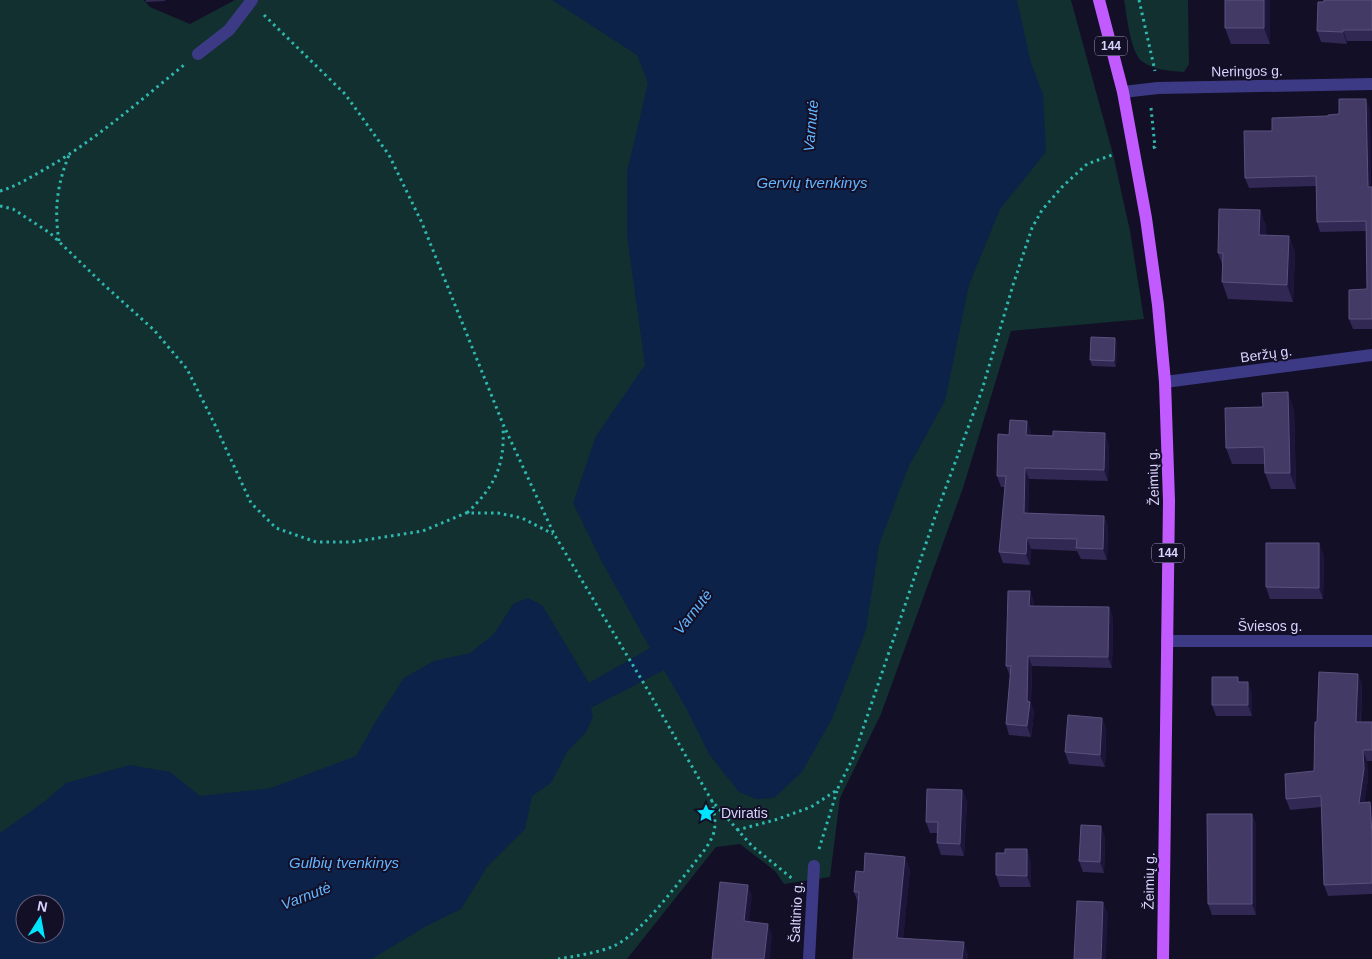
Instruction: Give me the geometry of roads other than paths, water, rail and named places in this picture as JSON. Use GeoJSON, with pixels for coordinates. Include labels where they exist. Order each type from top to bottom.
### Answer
{"type":"FeatureCollection","features":[{"type":"Feature","properties":{"kind":"main road","name":"Žeimių g."},"geometry":{"type":"LineString","coordinates":[[1099,0],[1123,92],[1146,218],[1158,305],[1165,382],[1169,501],[1163,959]]}},
{"type":"Feature","properties":{"kind":"street"},"geometry":{"type":"LineString","coordinates":[[198,54],[229,30],[252,1]]}},
{"type":"Feature","properties":{"kind":"street","name":"Neringos g."},"geometry":{"type":"LineString","coordinates":[[1123,92],[1158,88],[1372,84]]}},
{"type":"Feature","properties":{"kind":"street","name":"Beržų g."},"geometry":{"type":"LineString","coordinates":[[1165,382],[1372,356]]}},
{"type":"Feature","properties":{"kind":"street","name":"Šviesos g."},"geometry":{"type":"LineString","coordinates":[[1167,641],[1372,641]]}},
{"type":"Feature","properties":{"kind":"street","name":"Šaltinio g."},"geometry":{"type":"LineString","coordinates":[[809,959],[814,866]]}},
{"type":"Feature","properties":{"kind":"water","name":"Gervių tvenkinys"},"geometry":{"type":"Polygon","coordinates":[[[552,0],[1017,0],[1031,63],[1043,94],[1046,152],[1000,209],[969,285],[945,401],[908,468],[879,545],[866,630],[832,719],[802,772],[774,798],[756,799],[739,792],[709,754],[664,670],[591,708],[593,717],[586,732],[567,752],[551,783],[532,796],[525,829],[487,867],[461,909],[423,928],[372,959],[0,959],[0,833],[45,801],[66,783],[130,765],[170,772],[200,796],[271,788],[356,756],[404,678],[434,661],[470,653],[494,634],[513,604],[528,598],[542,605],[589,683],[650,648],[602,562],[573,503],[596,436],[645,365],[627,236],[627,172],[648,83],[637,55],[552,0]]]}},
{"type":"Feature","properties":{"kind":"place","name":"Dviratis"},"geometry":{"type":"Point","coordinates":[706,813]}},
{"type":"Feature","properties":{"kind":"water label","name":"Varnutė"},"geometry":{"type":"Point","coordinates":[811,126]}},
{"type":"Feature","properties":{"kind":"water label","name":"Varnutė"},"geometry":{"type":"Point","coordinates":[693,612]}},
{"type":"Feature","properties":{"kind":"water label","name":"Gulbių tvenkinys"},"geometry":{"type":"Point","coordinates":[344,863]}},
{"type":"Feature","properties":{"kind":"water label","name":"Varnutė"},"geometry":{"type":"Point","coordinates":[306,896]}}]}
